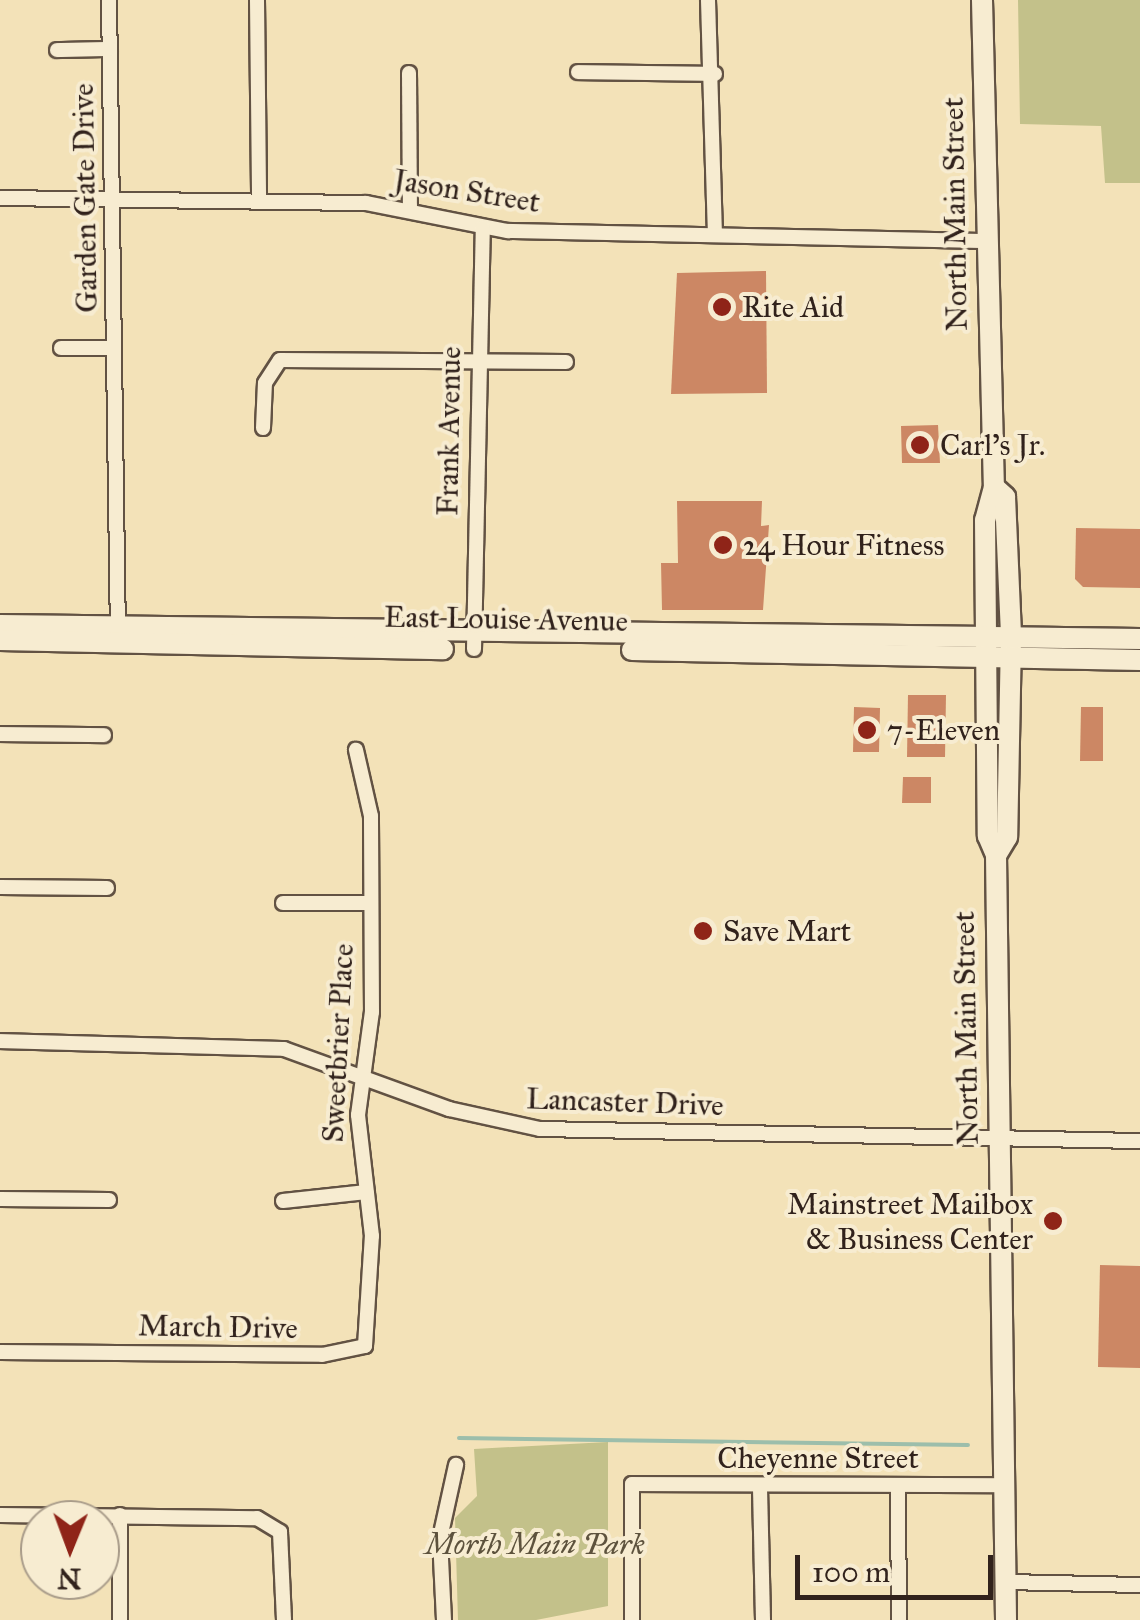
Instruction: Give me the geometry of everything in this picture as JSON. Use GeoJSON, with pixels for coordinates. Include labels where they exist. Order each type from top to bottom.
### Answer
{"type":"FeatureCollection","features":[{"type":"Feature","properties":{"kind":"main road","name":"North Main Street"},"geometry":{"type":"LineString","coordinates":[[982,0],[994,487],[1006,508],[1011,648],[1007,836],[996,855]]}},
{"type":"Feature","properties":{"kind":"main road","name":"North Main Street"},"geometry":{"type":"LineString","coordinates":[[994,487],[986,496],[988,836],[996,855],[1006,1620]]}},
{"type":"Feature","properties":{"kind":"main road","name":"East Louise Avenue"},"geometry":{"type":"LineString","coordinates":[[0,624],[118,634],[1011,648]]}},
{"type":"Feature","properties":{"kind":"main road","name":"East Louise Avenue"},"geometry":{"type":"LineString","coordinates":[[0,640],[118,634]]}},
{"type":"Feature","properties":{"kind":"main road"},"geometry":{"type":"LineString","coordinates":[[1011,648],[1140,639]]}},
{"type":"Feature","properties":{"kind":"main road"},"geometry":{"type":"LineString","coordinates":[[1011,648],[1140,660]]}},
{"type":"Feature","properties":{"kind":"street","name":"Garden Gate Drive"},"geometry":{"type":"LineString","coordinates":[[109,0],[118,634]]}},
{"type":"Feature","properties":{"kind":"street"},"geometry":{"type":"LineString","coordinates":[[257,0],[259,201]]}},
{"type":"Feature","properties":{"kind":"street"},"geometry":{"type":"LineString","coordinates":[[708,0],[715,74],[715,234]]}},
{"type":"Feature","properties":{"kind":"street","name":"Garden Gate Drive"},"geometry":{"type":"LineString","coordinates":[[57,50],[110,48]]}},
{"type":"Feature","properties":{"kind":"street"},"geometry":{"type":"LineString","coordinates":[[578,72],[715,74]]}},
{"type":"Feature","properties":{"kind":"street"},"geometry":{"type":"LineString","coordinates":[[410,73],[410,209]]}},
{"type":"Feature","properties":{"kind":"street","name":"Jason Street"},"geometry":{"type":"LineString","coordinates":[[0,198],[259,201],[410,209],[482,227],[986,242]]}},
{"type":"Feature","properties":{"kind":"street","name":"Frank Avenue"},"geometry":{"type":"LineString","coordinates":[[474,642],[482,227]]}},
{"type":"Feature","properties":{"kind":"street","name":"Garden Gate Drive"},"geometry":{"type":"LineString","coordinates":[[61,348],[114,348]]}},
{"type":"Feature","properties":{"kind":"street"},"geometry":{"type":"LineString","coordinates":[[263,428],[265,383],[280,360],[566,362]]}},
{"type":"Feature","properties":{"kind":"street"},"geometry":{"type":"LineString","coordinates":[[0,734],[104,735]]}},
{"type":"Feature","properties":{"kind":"street","name":"Sweetbrier Place"},"geometry":{"type":"LineString","coordinates":[[356,750],[368,786],[371,902],[359,1134],[367,1192],[371,1280]]}},
{"type":"Feature","properties":{"kind":"street"},"geometry":{"type":"LineString","coordinates":[[0,887],[107,888]]}},
{"type":"Feature","properties":{"kind":"street"},"geometry":{"type":"LineString","coordinates":[[283,904],[371,902]]}},
{"type":"Feature","properties":{"kind":"street","name":"Lancaster Drive"},"geometry":{"type":"LineString","coordinates":[[0,1040],[265,1047],[364,1072],[449,1108],[540,1129],[1140,1142]]}},
{"type":"Feature","properties":{"kind":"street"},"geometry":{"type":"LineString","coordinates":[[283,1201],[367,1192]]}},
{"type":"Feature","properties":{"kind":"street"},"geometry":{"type":"LineString","coordinates":[[0,1199],[109,1200]]}},
{"type":"Feature","properties":{"kind":"street","name":"March Drive"},"geometry":{"type":"LineString","coordinates":[[0,1352],[350,1354],[365,1346],[370,1329],[371,1280]]}},
{"type":"Feature","properties":{"kind":"street"},"geometry":{"type":"LineString","coordinates":[[444,1620],[440,1538],[456,1465]]}},
{"type":"Feature","properties":{"kind":"street","name":"Cheyenne Street"},"geometry":{"type":"LineString","coordinates":[[632,1620],[632,1484],[760,1488],[1004,1485]]}},
{"type":"Feature","properties":{"kind":"street"},"geometry":{"type":"LineString","coordinates":[[898,1486],[899,1620]]}},
{"type":"Feature","properties":{"kind":"street"},"geometry":{"type":"LineString","coordinates":[[760,1488],[763,1620]]}},
{"type":"Feature","properties":{"kind":"street"},"geometry":{"type":"LineString","coordinates":[[120,1516],[257,1518],[280,1532],[284,1620]]}},
{"type":"Feature","properties":{"kind":"street"},"geometry":{"type":"LineString","coordinates":[[1006,1582],[1140,1586]]}},
{"type":"Feature","properties":{"kind":"green space"},"geometry":{"type":"Polygon","coordinates":[[[1018,0],[1140,0],[1140,183],[1105,183],[1101,126],[1020,124],[1018,0]]]}},
{"type":"Feature","properties":{"kind":"green space","name":"Morth Main Park"},"geometry":{"type":"Polygon","coordinates":[[[608,1442],[608,1606],[536,1620],[458,1620],[455,1518],[477,1496],[474,1449],[608,1442]]]}},
{"type":"Feature","properties":{"kind":"building","name":"Rite Aid"},"geometry":{"type":"Polygon","coordinates":[[[766,271],[767,393],[671,394],[677,273],[766,271]]]}},
{"type":"Feature","properties":{"kind":"building","name":"Carl's Jr."},"geometry":{"type":"Polygon","coordinates":[[[938,425],[940,463],[902,463],[901,426],[938,425]]]}},
{"type":"Feature","properties":{"kind":"building","name":"24 Hour Fitness"},"geometry":{"type":"Polygon","coordinates":[[[677,501],[762,501],[761,526],[769,525],[763,610],[662,610],[661,563],[678,563],[677,501]]]}},
{"type":"Feature","properties":{"kind":"building"},"geometry":{"type":"Polygon","coordinates":[[[1076,528],[1140,529],[1140,588],[1083,587],[1075,579],[1076,528]]]}},
{"type":"Feature","properties":{"kind":"building","name":"7-Eleven"},"geometry":{"type":"Polygon","coordinates":[[[908,695],[946,695],[945,757],[907,757],[908,695]]]}},
{"type":"Feature","properties":{"kind":"building","name":"7-Eleven"},"geometry":{"type":"Polygon","coordinates":[[[854,707],[880,708],[879,752],[853,752],[854,707]]]}},
{"type":"Feature","properties":{"kind":"building"},"geometry":{"type":"Polygon","coordinates":[[[1081,707],[1103,707],[1103,761],[1080,761],[1081,707]]]}},
{"type":"Feature","properties":{"kind":"building"},"geometry":{"type":"Polygon","coordinates":[[[903,777],[931,777],[931,803],[902,803],[903,777]]]}},
{"type":"Feature","properties":{"kind":"building"},"geometry":{"type":"Polygon","coordinates":[[[1100,1265],[1140,1266],[1140,1368],[1098,1367],[1100,1265]]]}},
{"type":"Feature","properties":{"kind":"waterway"},"geometry":{"type":"LineString","coordinates":[[459,1438],[968,1445]]}},
{"type":"Feature","properties":{"kind":"place","name":"Rite Aid"},"geometry":{"type":"Point","coordinates":[722,307]}},
{"type":"Feature","properties":{"kind":"place","name":"Carl's Jr."},"geometry":{"type":"Point","coordinates":[920,445]}},
{"type":"Feature","properties":{"kind":"place","name":"24 Hour Fitness"},"geometry":{"type":"Point","coordinates":[723,545]}},
{"type":"Feature","properties":{"kind":"place","name":"7-Eleven"},"geometry":{"type":"Point","coordinates":[867,730]}},
{"type":"Feature","properties":{"kind":"place","name":"Save Mart"},"geometry":{"type":"Point","coordinates":[703,931]}},
{"type":"Feature","properties":{"kind":"place","name":"Mainstreet Mailbox & Business Center"},"geometry":{"type":"Point","coordinates":[1053,1221]}}]}
